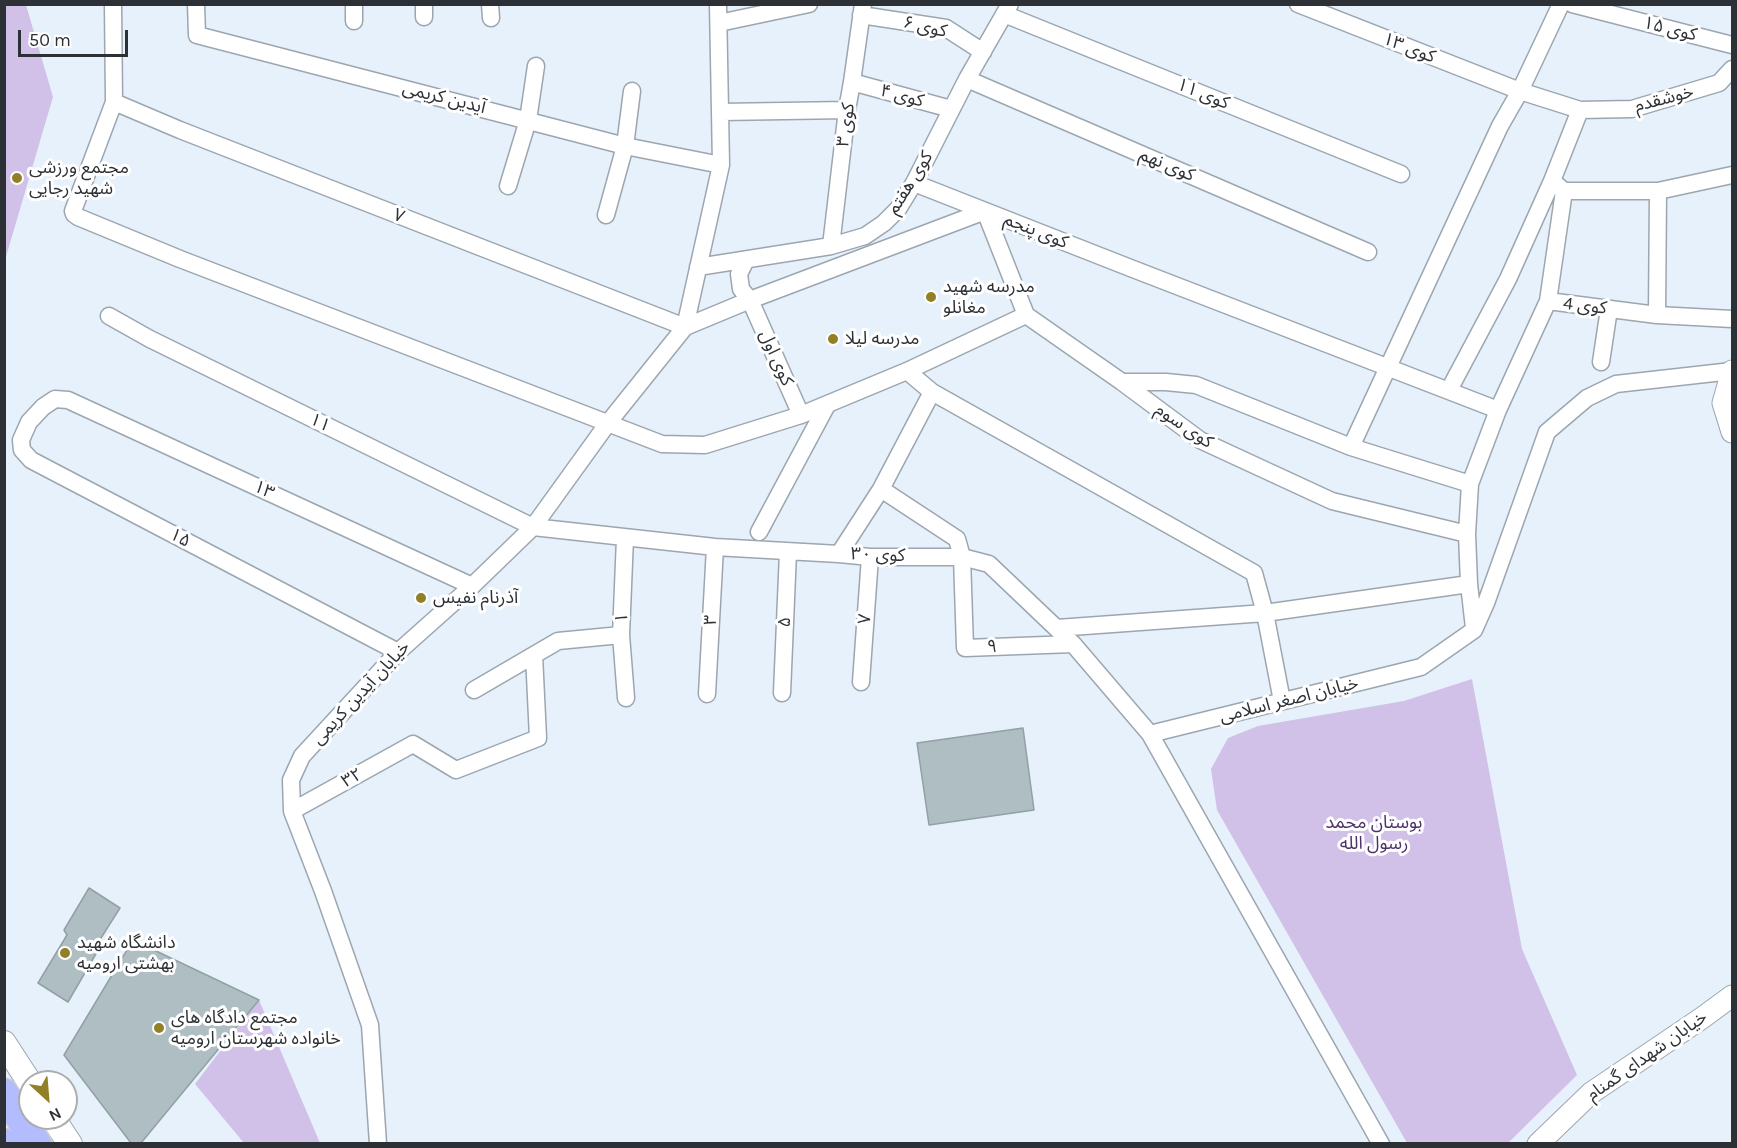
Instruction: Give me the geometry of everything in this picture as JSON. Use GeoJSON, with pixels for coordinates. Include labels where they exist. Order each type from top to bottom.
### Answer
{"type":"FeatureCollection","features":[{"type":"Feature","properties":{"kind":"highway"},"geometry":{"type":"LineString","coordinates":[[4,1093],[37,1143]]}},
{"type":"Feature","properties":{"kind":"main road"},"geometry":{"type":"LineString","coordinates":[[4,1043],[22,1070]]}},
{"type":"Feature","properties":{"kind":"main road"},"geometry":{"type":"LineString","coordinates":[[61,1130],[69,1143]]}},
{"type":"Feature","properties":{"kind":"street"},"geometry":{"type":"LineString","coordinates":[[113,4],[114,102],[73,211],[74,214],[180,259],[662,444],[705,445],[801,416],[907,371],[1026,315],[985,211],[914,183]]}},
{"type":"Feature","properties":{"kind":"street","name":"آیدین کریمی"},"geometry":{"type":"LineString","coordinates":[[196,4],[196,35],[625,146],[721,165]]}},
{"type":"Feature","properties":{"kind":"street"},"geometry":{"type":"LineString","coordinates":[[685,327],[721,165],[718,4]]}},
{"type":"Feature","properties":{"kind":"street"},"geometry":{"type":"LineString","coordinates":[[720,23],[809,4]]}},
{"type":"Feature","properties":{"kind":"street","name":"کوی ۱۳"},"geometry":{"type":"LineString","coordinates":[[1298,4],[1520,91]]}},
{"type":"Feature","properties":{"kind":"street"},"geometry":{"type":"LineString","coordinates":[[1351,447],[1500,126],[1520,91],[1561,4]]}},
{"type":"Feature","properties":{"kind":"street","name":"کوی ۱۵"},"geometry":{"type":"LineString","coordinates":[[1572,4],[1732,45]]}},
{"type":"Feature","properties":{"kind":"street","name":"کوی هفتم"},"geometry":{"type":"LineString","coordinates":[[698,267],[831,246],[866,236],[884,223],[898,208],[914,183],[967,79],[1007,9]]}},
{"type":"Feature","properties":{"kind":"street","name":"کوی ۱۱"},"geometry":{"type":"LineString","coordinates":[[1007,9],[1401,174]]}},
{"type":"Feature","properties":{"kind":"street","name":"کوی ۶"},"geometry":{"type":"LineString","coordinates":[[862,10],[946,28],[983,52]]}},
{"type":"Feature","properties":{"kind":"street","name":"کوی ۳"},"geometry":{"type":"LineString","coordinates":[[831,246],[847,110],[862,10]]}},
{"type":"Feature","properties":{"kind":"street"},"geometry":{"type":"LineString","coordinates":[[508,186],[528,120],[536,66]]}},
{"type":"Feature","properties":{"kind":"street","name":"خوشقدم"},"geometry":{"type":"LineString","coordinates":[[1520,91],[1580,110],[1632,109],[1719,83],[1732,69]]}},
{"type":"Feature","properties":{"kind":"street","name":"کوی نهم"},"geometry":{"type":"LineString","coordinates":[[967,79],[1368,252]]}},
{"type":"Feature","properties":{"kind":"street","name":"کوی ۴"},"geometry":{"type":"LineString","coordinates":[[852,82],[951,109]]}},
{"type":"Feature","properties":{"kind":"street"},"geometry":{"type":"LineString","coordinates":[[606,215],[625,146],[632,91]]}},
{"type":"Feature","properties":{"kind":"street","name":"۷"},"geometry":{"type":"LineString","coordinates":[[114,102],[201,139],[685,327]]}},
{"type":"Feature","properties":{"kind":"street"},"geometry":{"type":"LineString","coordinates":[[721,112],[847,110]]}},
{"type":"Feature","properties":{"kind":"street"},"geometry":{"type":"LineString","coordinates":[[1449,390],[1558,186],[1580,110]]}},
{"type":"Feature","properties":{"kind":"street"},"geometry":{"type":"LineString","coordinates":[[1558,186],[1658,191],[1732,175]]}},
{"type":"Feature","properties":{"kind":"street","name":"کوی 4"},"geometry":{"type":"LineString","coordinates":[[1558,186],[1548,301],[1657,315],[1732,320]]}},
{"type":"Feature","properties":{"kind":"street"},"geometry":{"type":"LineString","coordinates":[[1657,315],[1658,191]]}},
{"type":"Feature","properties":{"kind":"street"},"geometry":{"type":"LineString","coordinates":[[940,194],[948,201],[951,211],[949,221],[943,227]]}},
{"type":"Feature","properties":{"kind":"street","name":"کوی پنجم"},"geometry":{"type":"LineString","coordinates":[[685,327],[985,211],[1498,410]]}},
{"type":"Feature","properties":{"kind":"street","name":"کوی اول"},"geometry":{"type":"LineString","coordinates":[[746,260],[739,282],[750,300],[801,416]]}},
{"type":"Feature","properties":{"kind":"street"},"geometry":{"type":"LineString","coordinates":[[1474,630],[1467,534],[1470,484],[1498,410],[1548,301]]}},
{"type":"Feature","properties":{"kind":"street"},"geometry":{"type":"LineString","coordinates":[[1602,362],[1609,309]]}},
{"type":"Feature","properties":{"kind":"street","name":"کوی سوم"},"geometry":{"type":"LineString","coordinates":[[1026,315],[1200,440],[1332,501],[1467,534]]}},
{"type":"Feature","properties":{"kind":"street","name":"۱۱"},"geometry":{"type":"LineString","coordinates":[[109,316],[150,339],[533,527]]}},
{"type":"Feature","properties":{"kind":"street","name":"خیابان آیدین کریمی"},"geometry":{"type":"LineString","coordinates":[[378,1143],[369,1025],[292,812],[291,780],[302,756],[398,652],[472,586],[533,527],[608,423],[685,327]]}},
{"type":"Feature","properties":{"kind":"street"},"geometry":{"type":"LineString","coordinates":[[907,371],[932,393],[1254,573],[1265,613],[1282,701]]}},
{"type":"Feature","properties":{"kind":"street"},"geometry":{"type":"LineString","coordinates":[[1474,630],[1490,592],[1547,432],[1587,398],[1616,384],[1732,371],[1724,403],[1732,432]]}},
{"type":"Feature","properties":{"kind":"street"},"geometry":{"type":"LineString","coordinates":[[1122,382],[1196,385],[1351,447],[1470,484]]}},
{"type":"Feature","properties":{"kind":"street"},"geometry":{"type":"LineString","coordinates":[[839,554],[881,489],[932,393]]}},
{"type":"Feature","properties":{"kind":"street","name":"۱۳"},"geometry":{"type":"LineString","coordinates":[[55,399],[68,400],[472,586]]}},
{"type":"Feature","properties":{"kind":"street","name":"۱۵"},"geometry":{"type":"LineString","coordinates":[[55,399],[28,422],[21,440],[22,450],[31,460],[398,652]]}},
{"type":"Feature","properties":{"kind":"street"},"geometry":{"type":"LineString","coordinates":[[759,532],[827,405]]}},
{"type":"Feature","properties":{"kind":"street"},"geometry":{"type":"LineString","coordinates":[[881,489],[957,539],[962,557]]}},
{"type":"Feature","properties":{"kind":"street","name":"کوی ۳۰"},"geometry":{"type":"LineString","coordinates":[[533,527],[715,547],[870,557],[962,557],[989,564],[1073,644],[1150,734]]}},
{"type":"Feature","properties":{"kind":"street","name":"۱"},"geometry":{"type":"LineString","coordinates":[[625,538],[621,635],[626,699]]}},
{"type":"Feature","properties":{"kind":"street","name":"۳"},"geometry":{"type":"LineString","coordinates":[[707,694],[715,547]]}},
{"type":"Feature","properties":{"kind":"street","name":"۵"},"geometry":{"type":"LineString","coordinates":[[782,693],[788,552]]}},
{"type":"Feature","properties":{"kind":"street","name":"۷"},"geometry":{"type":"LineString","coordinates":[[861,682],[870,557]]}},
{"type":"Feature","properties":{"kind":"street","name":"۹"},"geometry":{"type":"LineString","coordinates":[[962,557],[965,648],[1073,644]]}},
{"type":"Feature","properties":{"kind":"street"},"geometry":{"type":"LineString","coordinates":[[1057,628],[1265,613],[1469,584]]}},
{"type":"Feature","properties":{"kind":"street","name":"خیابان اصغر اسلامی"},"geometry":{"type":"LineString","coordinates":[[1150,734],[1421,667],[1474,630]]}},
{"type":"Feature","properties":{"kind":"street"},"geometry":{"type":"LineString","coordinates":[[474,690],[558,641],[621,635]]}},
{"type":"Feature","properties":{"kind":"street","name":"۳۲"},"geometry":{"type":"LineString","coordinates":[[292,812],[413,744],[456,770],[538,738],[534,655]]}},
{"type":"Feature","properties":{"kind":"street"},"geometry":{"type":"LineString","coordinates":[[1150,734],[1381,1143]]}},
{"type":"Feature","properties":{"kind":"street","name":"خیابان شهدای گمنام"},"geometry":{"type":"LineString","coordinates":[[1538,1143],[1591,1093],[1732,996]]}},
{"type":"Feature","properties":{"kind":"green space","name":"مجتمع ورزشی شهید رجایی"},"geometry":{"type":"Polygon","coordinates":[[[5,4],[26,5],[53,97],[5,260],[5,4]]]}},
{"type":"Feature","properties":{"kind":"green space","name":"بوستان محمد رسول الله"},"geometry":{"type":"Polygon","coordinates":[[[1472,679],[1522,949],[1577,1075],[1508,1143],[1407,1143],[1217,810],[1211,769],[1228,738],[1258,726],[1404,701],[1472,679]]]}},
{"type":"Feature","properties":{"kind":"green space"},"geometry":{"type":"Polygon","coordinates":[[[259,1000],[320,1143],[244,1143],[195,1084],[259,1000]]]}},
{"type":"Feature","properties":{"kind":"building"},"geometry":{"type":"Polygon","coordinates":[[[1023,728],[1034,810],[929,825],[917,743],[1023,728]]]}},
{"type":"Feature","properties":{"kind":"building"},"geometry":{"type":"Polygon","coordinates":[[[89,888],[120,908],[94,949],[97,952],[68,1002],[38,983],[67,935],[64,930],[89,888]]]}},
{"type":"Feature","properties":{"kind":"building","name":"مجتمع دادگاه های خانواده شهرستان ارومیه"},"geometry":{"type":"Polygon","coordinates":[[[133,940],[259,1000],[141,1143],[131,1143],[78,1073],[78,1070],[75,1070],[64,1055],[133,940]]]}},
{"type":"Feature","properties":{"kind":"place","name":"مجتمع ورزشی شهید رجایی"},"geometry":{"type":"Point","coordinates":[17,178]}},
{"type":"Feature","properties":{"kind":"place","name":"مدرسه شهید مغانلو"},"geometry":{"type":"Point","coordinates":[931,297]}},
{"type":"Feature","properties":{"kind":"place","name":"مدرسه لیلا"},"geometry":{"type":"Point","coordinates":[833,339]}},
{"type":"Feature","properties":{"kind":"place","name":"آذرنام نفیس"},"geometry":{"type":"Point","coordinates":[421,598]}},
{"type":"Feature","properties":{"kind":"place","name":"دانشگاه شهید بهشتی ارومیه"},"geometry":{"type":"Point","coordinates":[65,953]}},
{"type":"Feature","properties":{"kind":"place","name":"مجتمع دادگاه های خانواده شهرستان ارومیه"},"geometry":{"type":"Point","coordinates":[159,1028]}}]}
